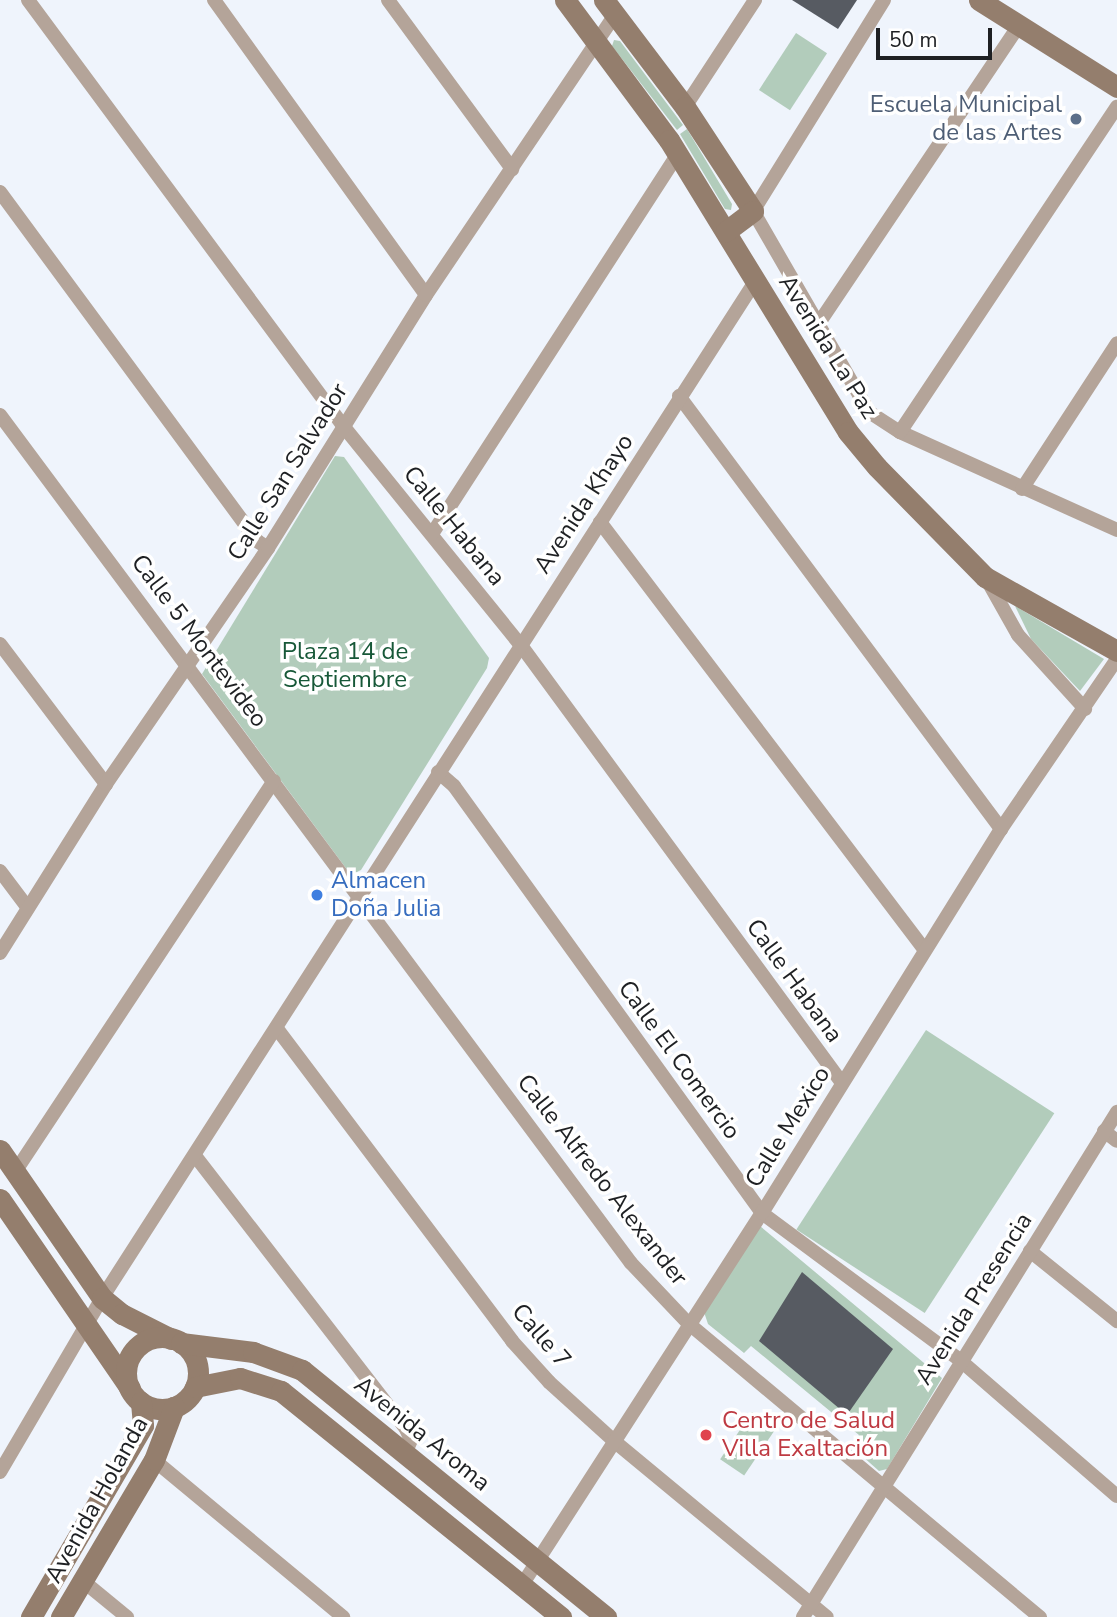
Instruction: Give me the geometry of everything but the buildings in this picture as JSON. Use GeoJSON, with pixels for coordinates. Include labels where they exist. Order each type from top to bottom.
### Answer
{"type":"FeatureCollection","features":[{"type":"Feature","properties":{"kind":"street","name":"Calle Habana"},"geometry":{"type":"LineString","coordinates":[[28,0],[344,427],[520,644],[842,1083]]}},
{"type":"Feature","properties":{"kind":"street"},"geometry":{"type":"LineString","coordinates":[[215,0],[426,295]]}},
{"type":"Feature","properties":{"kind":"street"},"geometry":{"type":"LineString","coordinates":[[388,0],[512,169]]}},
{"type":"Feature","properties":{"kind":"street","name":"Avenida La Paz"},"geometry":{"type":"LineString","coordinates":[[565,0],[678,154],[848,432],[916,511],[985,577],[1117,651]]}},
{"type":"Feature","properties":{"kind":"street"},"geometry":{"type":"LineString","coordinates":[[685,107],[755,0]]}},
{"type":"Feature","properties":{"kind":"street"},"geometry":{"type":"LineString","coordinates":[[726,231],[753,211],[884,0]]}},
{"type":"Feature","properties":{"kind":"street"},"geometry":{"type":"LineString","coordinates":[[979,0],[1117,87]]}},
{"type":"Feature","properties":{"kind":"street","name":"Calle San Salvador"},"geometry":{"type":"LineString","coordinates":[[0,953],[106,784],[268,548],[426,295],[594,42],[609,7]]}},
{"type":"Feature","properties":{"kind":"street","name":"Avenida La Paz"},"geometry":{"type":"LineString","coordinates":[[609,7],[685,107],[753,211],[869,412],[900,432],[1117,530]]}},
{"type":"Feature","properties":{"kind":"street"},"geometry":{"type":"LineString","coordinates":[[819,323],[1019,25]]}},
{"type":"Feature","properties":{"kind":"street"},"geometry":{"type":"LineString","coordinates":[[900,432],[1117,107]]}},
{"type":"Feature","properties":{"kind":"street"},"geometry":{"type":"LineString","coordinates":[[432,534],[678,154]]}},
{"type":"Feature","properties":{"kind":"street"},"geometry":{"type":"LineString","coordinates":[[0,192],[257,541],[268,548]]}},
{"type":"Feature","properties":{"kind":"street","name":"Avenida Khayo"},"geometry":{"type":"LineString","coordinates":[[0,1472],[103,1298],[278,1030],[438,772],[756,280]]}},
{"type":"Feature","properties":{"kind":"street"},"geometry":{"type":"LineString","coordinates":[[1023,489],[1117,343]]}},
{"type":"Feature","properties":{"kind":"street"},"geometry":{"type":"LineString","coordinates":[[679,396],[1001,829]]}},
{"type":"Feature","properties":{"kind":"street","name":"Calle 5 Montevideo"},"geometry":{"type":"LineString","coordinates":[[0,415],[361,895]]}},
{"type":"Feature","properties":{"kind":"street"},"geometry":{"type":"LineString","coordinates":[[600,522],[924,950]]}},
{"type":"Feature","properties":{"kind":"street"},"geometry":{"type":"LineString","coordinates":[[985,577],[1018,635],[1085,709]]}},
{"type":"Feature","properties":{"kind":"street"},"geometry":{"type":"LineString","coordinates":[[0,644],[106,784]]}},
{"type":"Feature","properties":{"kind":"street","name":"Calle Mexico"},"geometry":{"type":"LineString","coordinates":[[522,1585],[539,1563],[688,1323],[762,1213],[1001,829],[1117,659]]}},
{"type":"Feature","properties":{"kind":"street","name":"Calle El Comercio"},"geometry":{"type":"LineString","coordinates":[[438,772],[454,786],[762,1213],[961,1361],[1117,1496]]}},
{"type":"Feature","properties":{"kind":"street"},"geometry":{"type":"LineString","coordinates":[[15,1172],[274,781]]}},
{"type":"Feature","properties":{"kind":"street"},"geometry":{"type":"LineString","coordinates":[[0,871],[28,908]]}},
{"type":"Feature","properties":{"kind":"street","name":"Calle Alfredo Alexander"},"geometry":{"type":"LineString","coordinates":[[361,895],[631,1263],[688,1323],[885,1490],[1041,1617]]}},
{"type":"Feature","properties":{"kind":"street","name":"Calle 7"},"geometry":{"type":"LineString","coordinates":[[278,1030],[512,1341],[614,1441],[807,1611],[827,1617]]}},
{"type":"Feature","properties":{"kind":"street","name":"Avenida Presencia"},"geometry":{"type":"LineString","coordinates":[[807,1611],[885,1490],[961,1361],[1117,1112]]}},
{"type":"Feature","properties":{"kind":"street"},"geometry":{"type":"LineString","coordinates":[[1104,1131],[1117,1141]]}},
{"type":"Feature","properties":{"kind":"street","name":"Avenida Aroma"},"geometry":{"type":"LineString","coordinates":[[0,1150],[103,1298],[122,1314],[176,1341],[278,1359],[302,1370],[606,1617]]}},
{"type":"Feature","properties":{"kind":"street"},"geometry":{"type":"LineString","coordinates":[[196,1157],[406,1429],[411,1440],[405,1454]]}},
{"type":"Feature","properties":{"kind":"street"},"geometry":{"type":"LineString","coordinates":[[2,1205],[135,1395],[151,1407],[174,1407],[195,1387],[240,1378],[281,1391],[561,1617]]}},
{"type":"Feature","properties":{"kind":"street"},"geometry":{"type":"LineString","coordinates":[[1030,1251],[1117,1321]]}},
{"type":"Feature","properties":{"kind":"street"},"geometry":{"type":"LineString","coordinates":[[135,1395],[127,1366],[139,1346],[160,1337],[176,1341],[195,1358],[195,1387]]}},
{"type":"Feature","properties":{"kind":"street","name":"Avenida Holanda"},"geometry":{"type":"LineString","coordinates":[[31,1617],[137,1435],[145,1416],[135,1395]]}},
{"type":"Feature","properties":{"kind":"street","name":"Avenida Holanda"},"geometry":{"type":"LineString","coordinates":[[61,1617],[157,1454],[174,1407]]}},
{"type":"Feature","properties":{"kind":"street"},"geometry":{"type":"LineString","coordinates":[[137,1435],[343,1617]]}},
{"type":"Feature","properties":{"kind":"street"},"geometry":{"type":"LineString","coordinates":[[83,1581],[127,1617]]}},
{"type":"Feature","properties":{"kind":"green space"},"geometry":{"type":"Polygon","coordinates":[[[796,33],[827,53],[790,110],[759,90],[796,33]]]}},
{"type":"Feature","properties":{"kind":"green space"},"geometry":{"type":"Polygon","coordinates":[[[614,40],[620,41],[683,125],[677,130],[612,46],[614,40]]]}},
{"type":"Feature","properties":{"kind":"green space"},"geometry":{"type":"Polygon","coordinates":[[[687,129],[732,204],[731,210],[725,209],[680,134],[687,129]]]}},
{"type":"Feature","properties":{"kind":"green space","name":"Plaza 14 de Septiembre"},"geometry":{"type":"Polygon","coordinates":[[[335,456],[344,457],[489,658],[487,668],[361,870],[351,875],[202,674],[335,456]]]}},
{"type":"Feature","properties":{"kind":"green space"},"geometry":{"type":"Polygon","coordinates":[[[1015,606],[1104,659],[1080,691],[1031,639],[1015,606]]]}},
{"type":"Feature","properties":{"kind":"green space"},"geometry":{"type":"Polygon","coordinates":[[[926,1030],[1054,1113],[925,1313],[796,1230],[926,1030]]]}},
{"type":"Feature","properties":{"kind":"green space"},"geometry":{"type":"Polygon","coordinates":[[[760,1226],[942,1378],[887,1469],[879,1471],[852,1447],[859,1435],[751,1346],[744,1353],[708,1324],[704,1312],[760,1226]]]}},
{"type":"Feature","properties":{"kind":"green space"},"geometry":{"type":"Polygon","coordinates":[[[752,1412],[776,1428],[744,1475],[720,1459],[752,1412]]]}},
{"type":"Feature","properties":{"kind":"place","name":"Escuela Municipal de las Artes"},"geometry":{"type":"Point","coordinates":[1076,119]}},
{"type":"Feature","properties":{"kind":"place","name":"Almacen Doña Julia"},"geometry":{"type":"Point","coordinates":[317,895]}},
{"type":"Feature","properties":{"kind":"place","name":"Centro de Salud Villa Exaltación"},"geometry":{"type":"Point","coordinates":[706,1435]}}]}
